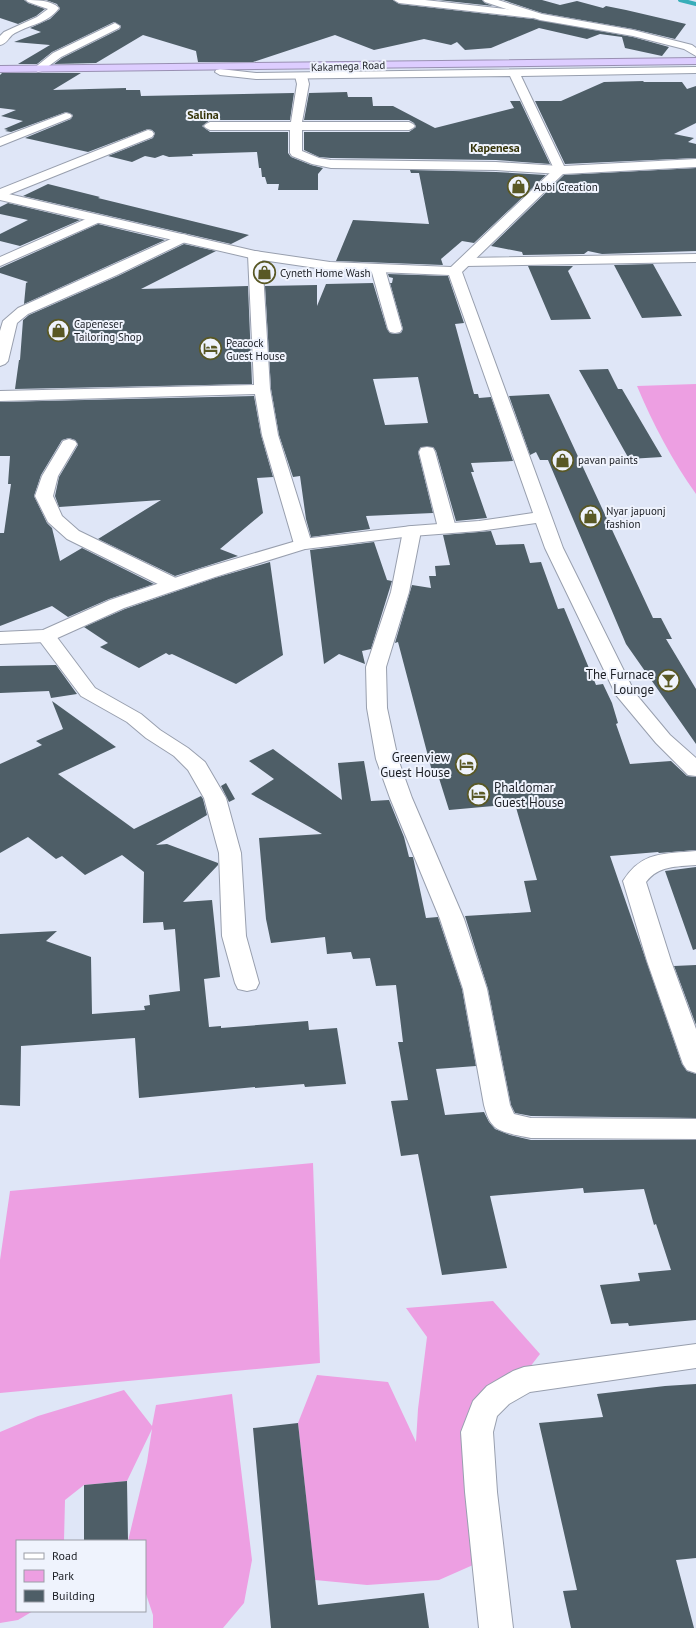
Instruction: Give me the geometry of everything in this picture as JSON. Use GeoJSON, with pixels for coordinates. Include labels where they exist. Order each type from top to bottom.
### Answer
{"type":"FeatureCollection","features":[{"type":"Feature","properties":{"kind":"highway","name":"Kakamega Road"},"geometry":{"type":"LineString","coordinates":[[0,69],[319,72],[450,66],[696,61]]}},
{"type":"Feature","properties":{"kind":"highway","name":"Kakamega Road"},"geometry":{"type":"LineString","coordinates":[[450,66],[696,65]]}},
{"type":"Feature","properties":{"kind":"highway","name":"Kakamega Road"},"geometry":{"type":"LineString","coordinates":[[0,73],[221,70]]}},
{"type":"Feature","properties":{"kind":"street"},"geometry":{"type":"LineString","coordinates":[[0,42],[4,31],[53,12],[54,8],[50,5],[31,0]]}},
{"type":"Feature","properties":{"kind":"street"},"geometry":{"type":"LineString","coordinates":[[399,0],[532,14]]}},
{"type":"Feature","properties":{"kind":"street"},"geometry":{"type":"LineString","coordinates":[[488,0],[532,14],[575,24],[633,33],[688,47],[696,54]]}},
{"type":"Feature","properties":{"kind":"street"},"geometry":{"type":"LineString","coordinates":[[38,69],[57,55],[115,26]]}},
{"type":"Feature","properties":{"kind":"street"},"geometry":{"type":"LineString","coordinates":[[221,70],[263,62],[696,54]]}},
{"type":"Feature","properties":{"kind":"street"},"geometry":{"type":"LineString","coordinates":[[221,70],[256,76],[696,70]]}},
{"type":"Feature","properties":{"kind":"street"},"geometry":{"type":"LineString","coordinates":[[514,73],[560,170]]}},
{"type":"Feature","properties":{"kind":"street"},"geometry":{"type":"LineString","coordinates":[[301,76],[303,84],[296,125],[296,153],[316,161],[331,164],[496,166],[560,170],[696,163]]}},
{"type":"Feature","properties":{"kind":"street"},"geometry":{"type":"LineString","coordinates":[[0,142],[66,116]]}},
{"type":"Feature","properties":{"kind":"street"},"geometry":{"type":"LineString","coordinates":[[210,126],[409,126]]}},
{"type":"Feature","properties":{"kind":"street"},"geometry":{"type":"LineString","coordinates":[[1,196],[148,134]]}},
{"type":"Feature","properties":{"kind":"street"},"geometry":{"type":"LineString","coordinates":[[460,266],[560,170]]}},
{"type":"Feature","properties":{"kind":"street"},"geometry":{"type":"LineString","coordinates":[[1,196],[255,255],[330,266],[378,269],[696,258]]}},
{"type":"Feature","properties":{"kind":"street"},"geometry":{"type":"LineString","coordinates":[[0,262],[95,219]]}},
{"type":"Feature","properties":{"kind":"street"},"geometry":{"type":"LineString","coordinates":[[0,361],[10,321],[23,311],[112,272],[182,238]]}},
{"type":"Feature","properties":{"kind":"street"},"geometry":{"type":"LineString","coordinates":[[255,255],[262,389],[270,435],[303,544]]}},
{"type":"Feature","properties":{"kind":"street"},"geometry":{"type":"LineString","coordinates":[[460,266],[544,517],[547,531],[554,548],[626,695],[663,739],[696,770]]}},
{"type":"Feature","properties":{"kind":"street"},"geometry":{"type":"LineString","coordinates":[[378,269],[396,329]]}},
{"type":"Feature","properties":{"kind":"street"},"geometry":{"type":"LineString","coordinates":[[0,396],[262,389]]}},
{"type":"Feature","properties":{"kind":"street"},"geometry":{"type":"LineString","coordinates":[[69,444],[50,476],[44,496],[54,518],[73,535],[173,584]]}},
{"type":"Feature","properties":{"kind":"street"},"geometry":{"type":"LineString","coordinates":[[427,452],[447,528]]}},
{"type":"Feature","properties":{"kind":"street"},"geometry":{"type":"LineString","coordinates":[[0,638],[46,636],[117,604],[173,584],[303,544],[544,517]]}},
{"type":"Feature","properties":{"kind":"street"},"geometry":{"type":"LineString","coordinates":[[412,531],[400,592],[376,667],[377,708],[387,759],[401,798],[452,919],[475,989],[497,1106],[503,1120],[516,1126],[531,1128],[696,1129]]}},
{"type":"Feature","properties":{"kind":"street"},"geometry":{"type":"LineString","coordinates":[[46,636],[88,692],[134,718],[153,734],[182,752],[197,767],[215,798],[230,853],[234,936],[247,983]]}},
{"type":"Feature","properties":{"kind":"street"},"geometry":{"type":"LineString","coordinates":[[696,858],[659,862],[644,869],[634,881],[659,961],[696,1064]]}},
{"type":"Feature","properties":{"kind":"street"},"geometry":{"type":"LineString","coordinates":[[496,1628],[481,1492],[477,1432],[484,1410],[498,1394],[524,1380],[696,1356]]}},
{"type":"Feature","properties":{"kind":"green space"},"geometry":{"type":"Polygon","coordinates":[[[696,384],[696,494],[664,442],[637,386],[696,384]]]}},
{"type":"Feature","properties":{"kind":"green space"},"geometry":{"type":"Polygon","coordinates":[[[313,1163],[320,1363],[0,1393],[0,1260],[10,1191],[313,1163]]]}},
{"type":"Feature","properties":{"kind":"green space"},"geometry":{"type":"Polygon","coordinates":[[[493,1301],[540,1354],[516,1385],[472,1407],[473,1565],[439,1580],[367,1585],[315,1580],[298,1423],[317,1375],[388,1382],[416,1442],[418,1409],[427,1337],[406,1308],[493,1301]]]}},
{"type":"Feature","properties":{"kind":"green space"},"geometry":{"type":"Polygon","coordinates":[[[124,1390],[152,1426],[156,1405],[232,1394],[252,1560],[244,1603],[223,1628],[153,1628],[153,1615],[146,1594],[146,1540],[128,1540],[147,1462],[152,1429],[127,1481],[84,1485],[65,1500],[64,1540],[16,1540],[16,1612],[31,1612],[18,1620],[0,1623],[0,1432],[38,1416],[124,1390]]]}},
{"type":"Feature","properties":{"kind":"building"},"geometry":{"type":"Polygon","coordinates":[[[0,0],[24,0],[45,9],[36,16],[18,24],[0,18],[0,0]]]}},
{"type":"Feature","properties":{"kind":"building"},"geometry":{"type":"Polygon","coordinates":[[[46,0],[393,0],[399,4],[533,19],[633,37],[669,47],[662,56],[625,48],[622,37],[600,34],[587,39],[539,28],[491,48],[465,50],[457,42],[451,45],[424,39],[374,50],[335,35],[253,62],[198,62],[196,51],[143,35],[96,63],[54,64],[62,58],[120,29],[121,26],[114,22],[52,52],[37,64],[18,64],[50,45],[14,42],[41,32],[30,28],[50,19],[60,9],[57,4],[46,0]]]}},
{"type":"Feature","properties":{"kind":"building"},"geometry":{"type":"Polygon","coordinates":[[[438,0],[482,0],[493,6],[438,0]]]}},
{"type":"Feature","properties":{"kind":"building"},"geometry":{"type":"Polygon","coordinates":[[[503,0],[542,0],[560,5],[577,1],[603,8],[606,6],[686,24],[675,39],[633,29],[542,13],[503,0]]]}},
{"type":"Feature","properties":{"kind":"building"},"geometry":{"type":"Polygon","coordinates":[[[2,73],[81,73],[53,90],[126,88],[126,90],[140,90],[141,96],[294,93],[290,120],[210,120],[202,126],[210,132],[288,132],[288,153],[291,157],[323,168],[318,174],[318,190],[278,190],[279,184],[267,184],[265,177],[262,177],[261,168],[259,168],[257,152],[192,154],[193,156],[169,157],[163,155],[155,158],[145,156],[132,162],[108,156],[153,138],[155,133],[148,129],[88,152],[25,138],[71,119],[73,115],[66,112],[11,132],[5,131],[8,130],[4,129],[23,121],[1,116],[16,110],[0,108],[0,75],[2,73]]]}},
{"type":"Feature","properties":{"kind":"building"},"geometry":{"type":"Polygon","coordinates":[[[644,81],[643,82],[682,82],[687,89],[696,86],[696,123],[674,134],[694,138],[688,142],[696,144],[696,158],[565,164],[535,101],[561,101],[604,82],[644,81]]]}},
{"type":"Feature","properties":{"kind":"building"},"geometry":{"type":"Polygon","coordinates":[[[347,92],[348,97],[372,97],[373,106],[393,106],[435,128],[514,108],[510,101],[520,101],[550,164],[496,160],[331,158],[319,157],[304,150],[304,132],[409,132],[416,127],[414,123],[409,120],[304,120],[309,93],[347,92]]]}},
{"type":"Feature","properties":{"kind":"building"},"geometry":{"type":"Polygon","coordinates":[[[696,168],[696,251],[602,254],[588,251],[584,254],[523,255],[522,252],[491,246],[564,175],[696,168]]]}},
{"type":"Feature","properties":{"kind":"building"},"geometry":{"type":"Polygon","coordinates":[[[410,170],[546,175],[474,243],[462,241],[441,259],[443,265],[336,261],[353,220],[429,224],[419,173],[411,173],[410,170]]]}},
{"type":"Feature","properties":{"kind":"building"},"geometry":{"type":"Polygon","coordinates":[[[48,184],[100,197],[98,198],[249,235],[231,244],[23,196],[48,184]]]}},
{"type":"Feature","properties":{"kind":"building"},"geometry":{"type":"Polygon","coordinates":[[[8,203],[80,220],[20,246],[0,241],[0,234],[28,220],[0,214],[0,207],[8,203]]]}},
{"type":"Feature","properties":{"kind":"building"},"geometry":{"type":"Polygon","coordinates":[[[98,224],[165,240],[24,304],[26,283],[28,282],[0,273],[0,268],[98,224]]]}},
{"type":"Feature","properties":{"kind":"building"},"geometry":{"type":"Polygon","coordinates":[[[184,244],[216,251],[141,289],[248,286],[252,384],[15,389],[20,360],[23,320],[29,315],[118,276],[184,244]]]}},
{"type":"Feature","properties":{"kind":"building"},"geometry":{"type":"Polygon","coordinates":[[[653,264],[682,316],[642,318],[614,265],[653,264]]]}},
{"type":"Feature","properties":{"kind":"building"},"geometry":{"type":"Polygon","coordinates":[[[528,266],[573,266],[568,271],[591,319],[551,320],[528,266]]]}},
{"type":"Feature","properties":{"kind":"building"},"geometry":{"type":"Polygon","coordinates":[[[388,274],[448,276],[464,323],[455,324],[474,394],[478,394],[479,398],[491,397],[513,461],[471,463],[474,472],[471,472],[487,518],[456,521],[436,451],[433,447],[421,447],[418,452],[433,513],[366,516],[370,529],[311,537],[306,519],[300,476],[293,477],[279,435],[271,389],[265,286],[317,285],[317,306],[326,284],[373,283],[387,329],[390,333],[395,334],[401,333],[403,329],[390,283],[392,283],[393,278],[389,277],[388,274]],[[418,377],[373,379],[385,425],[428,423],[418,377]]]}},
{"type":"Feature","properties":{"kind":"building"},"geometry":{"type":"Polygon","coordinates":[[[608,369],[618,389],[622,389],[662,457],[629,459],[579,370],[608,369]]]}},
{"type":"Feature","properties":{"kind":"building"},"geometry":{"type":"Polygon","coordinates":[[[549,394],[653,618],[661,618],[672,639],[666,639],[696,689],[696,744],[626,644],[548,460],[540,460],[536,452],[530,455],[509,396],[549,394]]]}},
{"type":"Feature","properties":{"kind":"building"},"geometry":{"type":"Polygon","coordinates":[[[254,396],[261,435],[273,477],[257,478],[263,513],[220,549],[238,556],[175,576],[98,539],[161,500],[59,507],[55,496],[59,477],[78,445],[75,440],[69,438],[62,440],[41,475],[34,496],[47,523],[52,528],[60,561],[82,548],[154,584],[109,599],[68,617],[52,606],[0,626],[0,533],[4,533],[11,484],[8,484],[10,456],[0,456],[0,402],[254,396]]]}},
{"type":"Feature","properties":{"kind":"building"},"geometry":{"type":"Polygon","coordinates":[[[491,531],[496,545],[524,544],[530,563],[541,562],[558,609],[564,608],[596,685],[603,684],[612,703],[618,723],[616,724],[630,764],[671,761],[687,776],[696,777],[696,850],[610,856],[682,1064],[687,1071],[696,1074],[696,1118],[531,1116],[515,1113],[511,1105],[488,989],[465,916],[531,912],[524,881],[537,880],[515,804],[449,810],[438,775],[433,775],[398,642],[395,643],[412,585],[431,588],[429,576],[436,576],[435,566],[450,565],[443,535],[491,531]]]}},
{"type":"Feature","properties":{"kind":"building"},"geometry":{"type":"Polygon","coordinates":[[[374,542],[387,580],[392,581],[371,649],[362,651],[365,664],[339,654],[324,664],[310,550],[374,542]]]}},
{"type":"Feature","properties":{"kind":"building"},"geometry":{"type":"Polygon","coordinates":[[[270,562],[283,655],[236,684],[172,654],[169,655],[166,653],[139,668],[100,647],[108,643],[84,627],[125,609],[215,578],[270,562]]]}},
{"type":"Feature","properties":{"kind":"building"},"geometry":{"type":"Polygon","coordinates":[[[56,665],[77,694],[51,698],[49,691],[0,693],[0,666],[56,665]]]}},
{"type":"Feature","properties":{"kind":"building"},"geometry":{"type":"Polygon","coordinates":[[[52,701],[116,747],[58,774],[134,829],[201,796],[203,799],[207,815],[156,845],[167,844],[218,863],[218,865],[183,902],[212,900],[220,977],[204,979],[209,1027],[221,1026],[221,1028],[308,1021],[309,1030],[337,1028],[346,1084],[305,1087],[304,1084],[255,1087],[139,1098],[135,1038],[21,1046],[20,1106],[0,1105],[0,934],[57,931],[46,941],[91,957],[92,1014],[145,1010],[144,1006],[150,1005],[149,995],[180,991],[175,929],[164,930],[163,922],[143,923],[144,872],[122,855],[85,875],[62,856],[56,859],[28,837],[0,853],[0,764],[42,745],[36,741],[63,729],[52,701]]]}},
{"type":"Feature","properties":{"kind":"building"},"geometry":{"type":"Polygon","coordinates":[[[273,749],[342,800],[338,763],[364,761],[371,801],[389,800],[404,837],[409,857],[413,857],[426,918],[438,917],[462,989],[476,1066],[436,1069],[445,1115],[484,1112],[489,1122],[495,1129],[510,1135],[531,1140],[696,1140],[696,1320],[629,1326],[628,1323],[611,1324],[600,1285],[640,1281],[638,1273],[671,1270],[656,1224],[654,1225],[644,1189],[584,1193],[583,1188],[490,1196],[507,1268],[442,1275],[418,1154],[401,1156],[391,1101],[408,1100],[398,1042],[403,1042],[396,985],[376,986],[370,958],[353,959],[351,952],[327,954],[325,937],[271,943],[266,919],[259,838],[322,834],[251,794],[274,779],[249,761],[273,749]]]}},
{"type":"Feature","properties":{"kind":"building"},"geometry":{"type":"Polygon","coordinates":[[[226,783],[235,799],[229,802],[221,786],[226,783]]]}},
{"type":"Feature","properties":{"kind":"building"},"geometry":{"type":"Polygon","coordinates":[[[696,867],[696,949],[693,950],[665,871],[696,867]]]}},
{"type":"Feature","properties":{"kind":"building"},"geometry":{"type":"Polygon","coordinates":[[[696,965],[696,1025],[674,966],[696,965]]]}},
{"type":"Feature","properties":{"kind":"building"},"geometry":{"type":"Polygon","coordinates":[[[696,1384],[696,1558],[676,1560],[694,1628],[571,1628],[563,1591],[577,1590],[539,1423],[603,1417],[597,1394],[696,1384]]]}},
{"type":"Feature","properties":{"kind":"building"},"geometry":{"type":"Polygon","coordinates":[[[298,1423],[318,1605],[424,1593],[429,1628],[271,1628],[253,1428],[298,1423]]]}},
{"type":"Feature","properties":{"kind":"building"},"geometry":{"type":"Polygon","coordinates":[[[127,1481],[128,1540],[84,1540],[84,1485],[127,1481]]]}},
{"type":"Feature","properties":{"kind":"waterway"},"geometry":{"type":"LineString","coordinates":[[680,0],[696,4]]}},
{"type":"Feature","properties":{"kind":"place","name":"Abbi Creation"},"geometry":{"type":"Point","coordinates":[519,187]}},
{"type":"Feature","properties":{"kind":"place","name":"Cyneth Home Wash"},"geometry":{"type":"Point","coordinates":[265,273]}},
{"type":"Feature","properties":{"kind":"place","name":"Capeneser Tailoring Shop"},"geometry":{"type":"Point","coordinates":[59,330]}},
{"type":"Feature","properties":{"kind":"place","name":"Peacock Guest House"},"geometry":{"type":"Point","coordinates":[211,349]}},
{"type":"Feature","properties":{"kind":"place","name":"pavan paints"},"geometry":{"type":"Point","coordinates":[562,460]}},
{"type":"Feature","properties":{"kind":"place","name":"Nyar japuonj fashion"},"geometry":{"type":"Point","coordinates":[591,517]}},
{"type":"Feature","properties":{"kind":"place","name":"The Furnace Lounge"},"geometry":{"type":"Point","coordinates":[669,681]}},
{"type":"Feature","properties":{"kind":"place","name":"Greenview Guest House"},"geometry":{"type":"Point","coordinates":[466,764]}},
{"type":"Feature","properties":{"kind":"place","name":"Phaldomar Guest House"},"geometry":{"type":"Point","coordinates":[478,794]}},
{"type":"Feature","properties":{"kind":"district","name":"Salina"},"geometry":{"type":"Point","coordinates":[203,114]}},
{"type":"Feature","properties":{"kind":"district","name":"Kapenesa"},"geometry":{"type":"Point","coordinates":[495,147]}}]}
